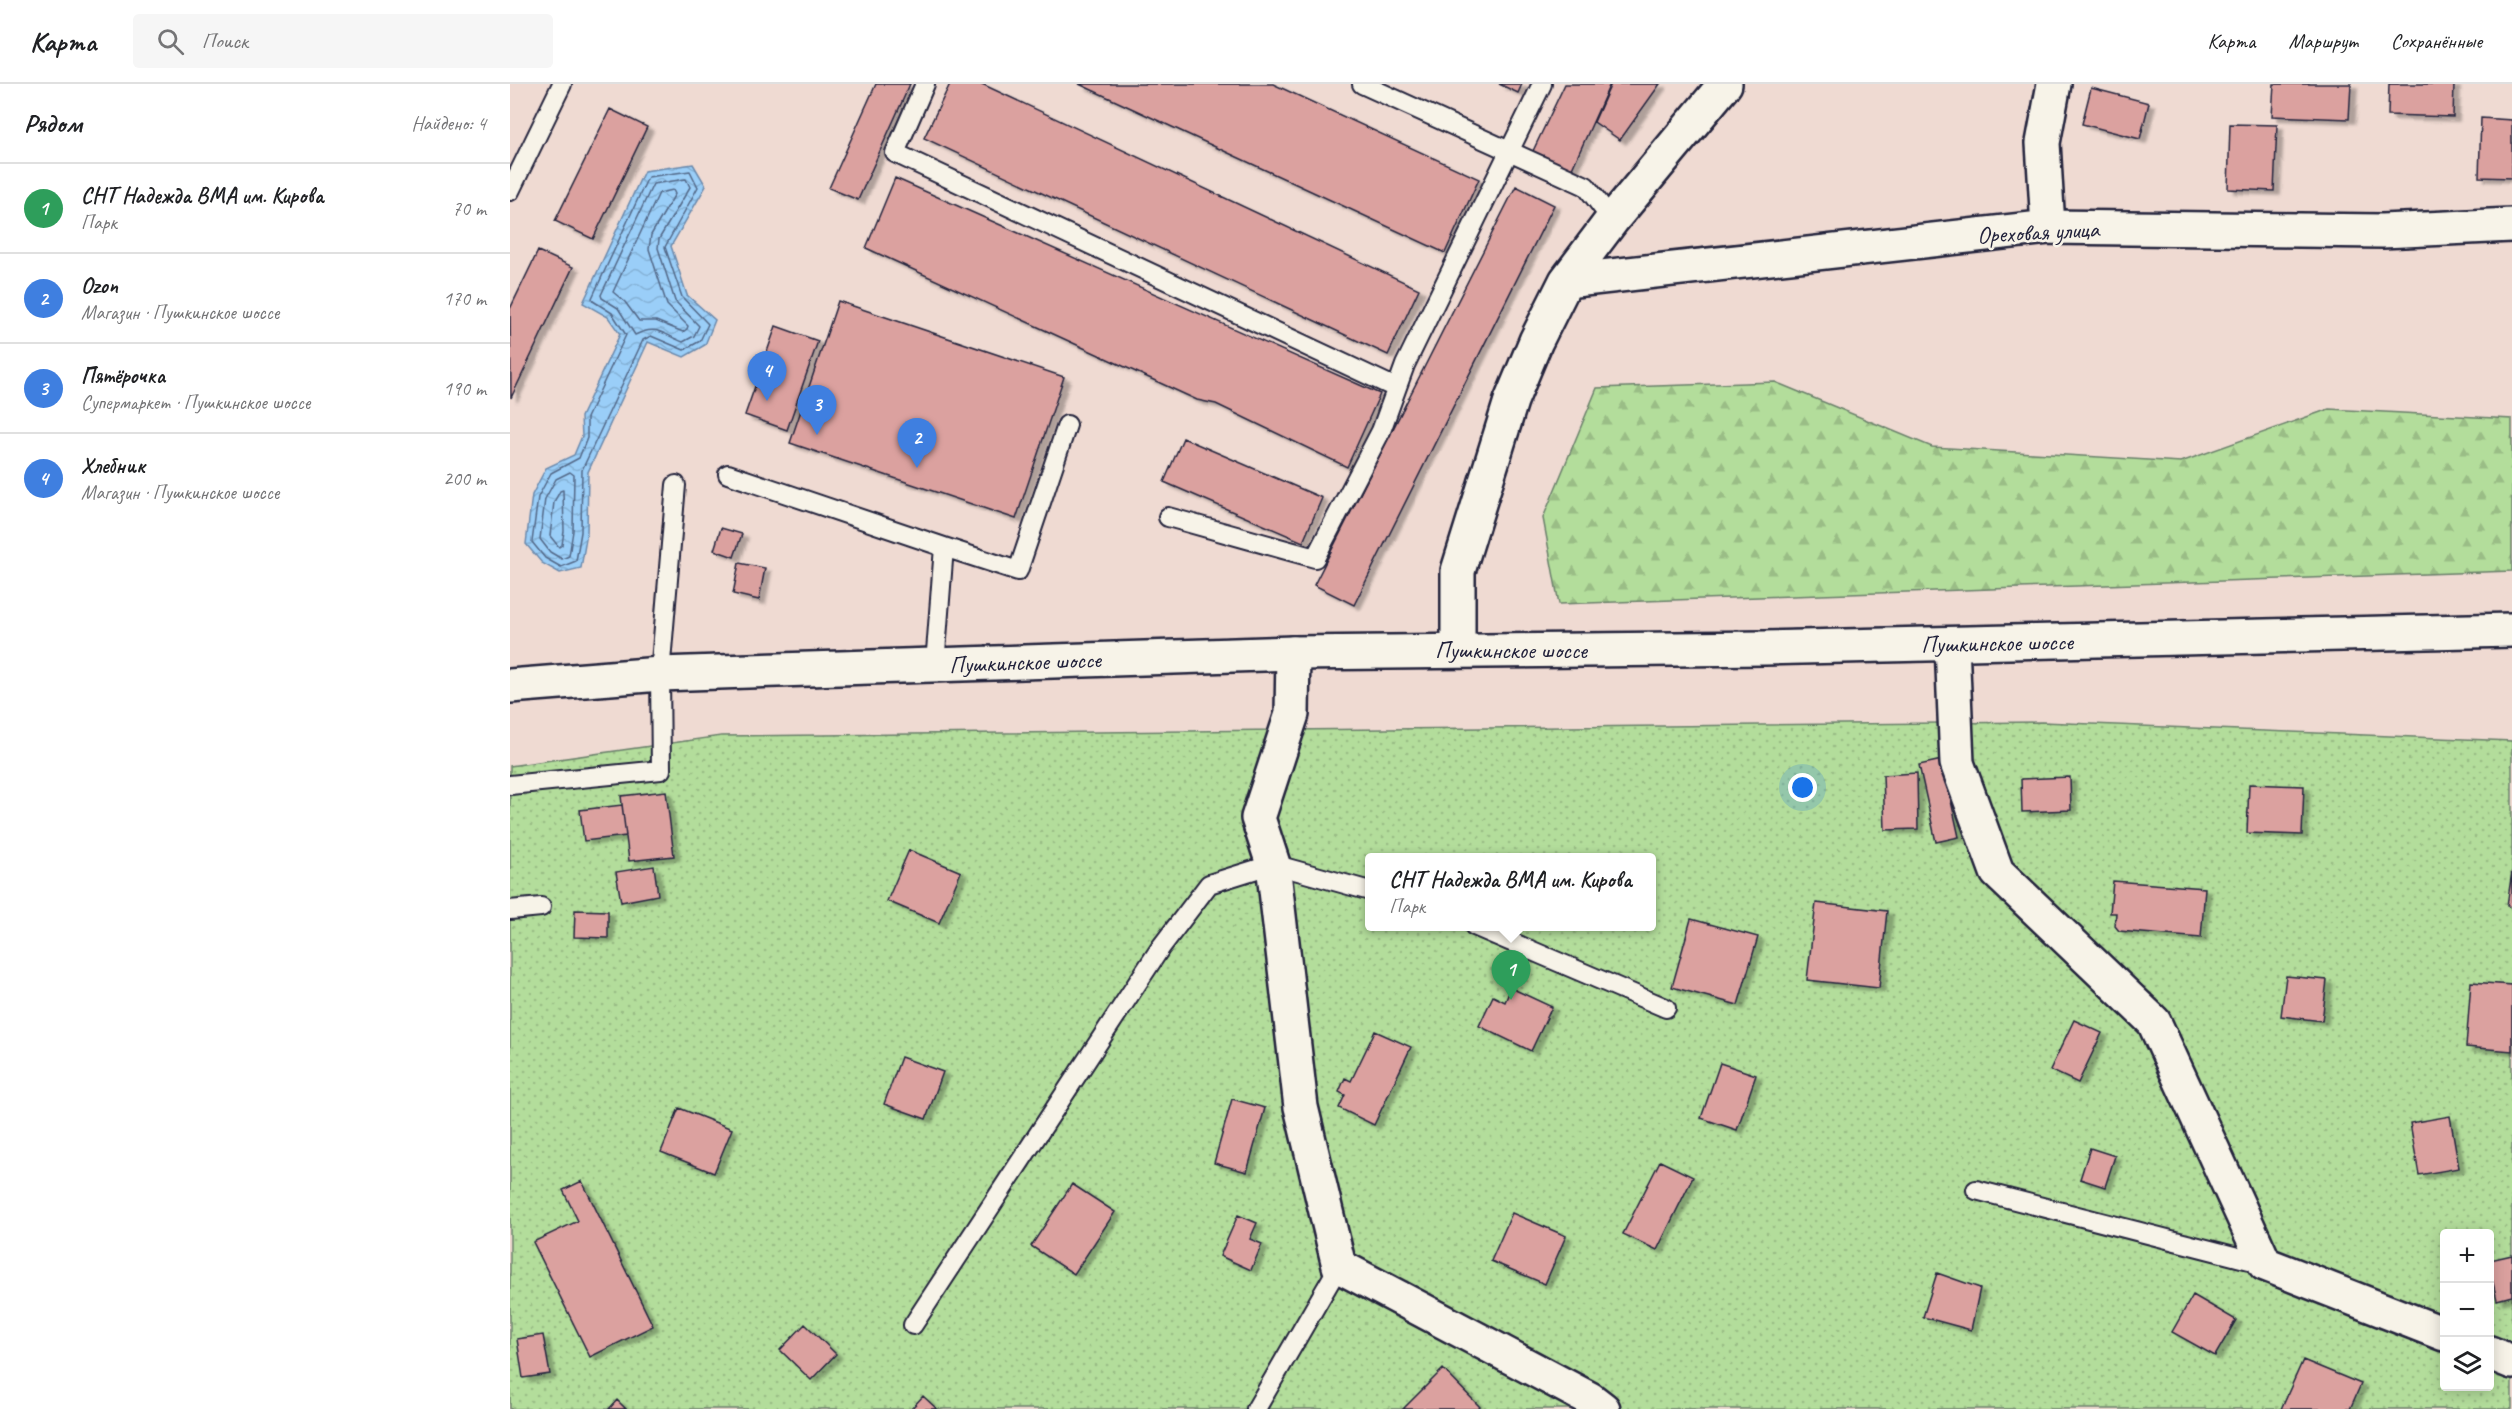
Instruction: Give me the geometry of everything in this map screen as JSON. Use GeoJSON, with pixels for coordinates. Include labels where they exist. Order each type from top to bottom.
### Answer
{"type":"FeatureCollection","features":[{"type":"Feature","properties":{"kind":"street"},"geometry":{"type":"LineString","coordinates":[[1458,650],[1458,571],[1510,401],[1536,340],[1566,281],[1612,220],[1725,84]]}},
{"type":"Feature","properties":{"kind":"street"},"geometry":{"type":"LineString","coordinates":[[2048,227],[2043,143],[2054,84]]}},
{"type":"Feature","properties":{"kind":"street","name":"Ореховая улица"},"geometry":{"type":"LineString","coordinates":[[1566,281],[2048,227],[2382,231],[2512,225]]}},
{"type":"Feature","properties":{"kind":"street","name":"Пушкинское шоссе"},"geometry":{"type":"LineString","coordinates":[[510,686],[660,674],[1293,653],[1766,648],[2512,630]]}},
{"type":"Feature","properties":{"kind":"street"},"geometry":{"type":"LineString","coordinates":[[1952,644],[1957,762],[1997,872],[2154,1022],[2265,1264],[2440,1332]]}},
{"type":"Feature","properties":{"kind":"street"},"geometry":{"type":"LineString","coordinates":[[1293,653],[1292,714],[1258,818],[1273,864],[1301,1107],[1339,1266],[1590,1399],[1603,1409]]}},
{"type":"Feature","properties":{"kind":"street"},"geometry":{"type":"LineString","coordinates":[[2494,1355],[2512,1362]]}},
{"type":"Feature","properties":{"kind":"lane"},"geometry":{"type":"LineString","coordinates":[[510,191],[562,84]]}},
{"type":"Feature","properties":{"kind":"lane"},"geometry":{"type":"LineString","coordinates":[[925,84],[895,153],[1396,387]]}},
{"type":"Feature","properties":{"kind":"lane"},"geometry":{"type":"LineString","coordinates":[[1362,84],[1586,186],[1612,220]]}},
{"type":"Feature","properties":{"kind":"lane"},"geometry":{"type":"LineString","coordinates":[[1168,517],[1316,558],[1380,431],[1405,365],[1542,84]]}},
{"type":"Feature","properties":{"kind":"lane"},"geometry":{"type":"LineString","coordinates":[[728,474],[1018,571],[1067,425]]}},
{"type":"Feature","properties":{"kind":"lane"},"geometry":{"type":"LineString","coordinates":[[510,784],[661,770],[660,674],[676,485]]}},
{"type":"Feature","properties":{"kind":"lane"},"geometry":{"type":"LineString","coordinates":[[935,665],[944,547]]}},
{"type":"Feature","properties":{"kind":"lane"},"geometry":{"type":"LineString","coordinates":[[913,1325],[1161,947],[1209,885],[1273,864],[1365,890]]}},
{"type":"Feature","properties":{"kind":"lane"},"geometry":{"type":"LineString","coordinates":[[510,910],[541,907]]}},
{"type":"Feature","properties":{"kind":"lane"},"geometry":{"type":"LineString","coordinates":[[1483,931],[1666,1008]]}},
{"type":"Feature","properties":{"kind":"lane"},"geometry":{"type":"LineString","coordinates":[[1976,1190],[2265,1264]]}},
{"type":"Feature","properties":{"kind":"lane"},"geometry":{"type":"LineString","coordinates":[[1256,1409],[1339,1266]]}},
{"type":"Feature","properties":{"kind":"green space"},"geometry":{"type":"Polygon","coordinates":[[[1775,382],[1932,447],[2181,462],[2329,409],[2512,419],[2512,571],[1559,604],[1543,518],[1597,388],[1775,382]]]}},
{"type":"Feature","properties":{"kind":"green space"},"geometry":{"type":"Polygon","coordinates":[[[2042,722],[2512,741],[2512,1409],[510,1409],[510,766],[721,736],[2042,722]]]}},
{"type":"Feature","properties":{"kind":"water"},"geometry":{"type":"Polygon","coordinates":[[[693,164],[706,186],[671,246],[687,295],[715,320],[705,345],[684,357],[648,342],[588,472],[587,533],[581,568],[560,573],[542,563],[526,544],[532,495],[546,468],[574,455],[582,436],[581,417],[620,334],[608,317],[583,303],[644,171],[693,164]]]}},
{"type":"Feature","properties":{"kind":"building"},"geometry":{"type":"Polygon","coordinates":[[[876,84],[910,84],[858,200],[829,188],[876,84]]]}},
{"type":"Feature","properties":{"kind":"building"},"geometry":{"type":"Polygon","coordinates":[[[950,84],[982,84],[1419,289],[1388,355],[924,138],[950,84]]]}},
{"type":"Feature","properties":{"kind":"building"},"geometry":{"type":"Polygon","coordinates":[[[1079,84],[1273,84],[1479,179],[1445,253],[1079,84]]]}},
{"type":"Feature","properties":{"kind":"building"},"geometry":{"type":"Polygon","coordinates":[[[1499,84],[1522,84],[1518,93],[1499,84]]]}},
{"type":"Feature","properties":{"kind":"building"},"geometry":{"type":"Polygon","coordinates":[[[1565,84],[1610,84],[1571,171],[1531,155],[1565,84]]]}},
{"type":"Feature","properties":{"kind":"building"},"geometry":{"type":"Polygon","coordinates":[[[1611,84],[1660,84],[1620,140],[1594,122],[1611,84]]]}},
{"type":"Feature","properties":{"kind":"building"},"geometry":{"type":"Polygon","coordinates":[[[2274,84],[2351,84],[2349,119],[2272,116],[2274,84]]]}},
{"type":"Feature","properties":{"kind":"building"},"geometry":{"type":"Polygon","coordinates":[[[2389,84],[2454,84],[2453,117],[2388,115],[2389,84]]]}},
{"type":"Feature","properties":{"kind":"building"},"geometry":{"type":"Polygon","coordinates":[[[2091,88],[2149,103],[2140,139],[2082,124],[2091,88]]]}},
{"type":"Feature","properties":{"kind":"building"},"geometry":{"type":"Polygon","coordinates":[[[610,109],[647,127],[593,239],[555,221],[610,109]]]}},
{"type":"Feature","properties":{"kind":"building"},"geometry":{"type":"Polygon","coordinates":[[[2481,118],[2512,120],[2512,178],[2479,177],[2481,118]]]}},
{"type":"Feature","properties":{"kind":"building"},"geometry":{"type":"Polygon","coordinates":[[[2230,124],[2277,125],[2274,191],[2228,189],[2230,124]]]}},
{"type":"Feature","properties":{"kind":"building"},"geometry":{"type":"Polygon","coordinates":[[[895,178],[1380,394],[1347,467],[1216,404],[1197,400],[866,248],[895,178]]]}},
{"type":"Feature","properties":{"kind":"building"},"geometry":{"type":"Polygon","coordinates":[[[1516,186],[1554,205],[1354,605],[1314,585],[1516,186]]]}},
{"type":"Feature","properties":{"kind":"building"},"geometry":{"type":"Polygon","coordinates":[[[538,251],[573,267],[511,398],[510,309],[538,251]]]}},
{"type":"Feature","properties":{"kind":"building"},"geometry":{"type":"Polygon","coordinates":[[[838,301],[1064,377],[1016,519],[790,443],[838,301]]]}},
{"type":"Feature","properties":{"kind":"building"},"geometry":{"type":"Polygon","coordinates":[[[776,326],[818,341],[787,430],[745,415],[776,326]]]}},
{"type":"Feature","properties":{"kind":"building"},"geometry":{"type":"Polygon","coordinates":[[[1183,438],[1322,498],[1303,542],[1164,482],[1183,438]]]}},
{"type":"Feature","properties":{"kind":"building"},"geometry":{"type":"Polygon","coordinates":[[[721,528],[742,534],[734,557],[714,550],[721,528]]]}},
{"type":"Feature","properties":{"kind":"building"},"geometry":{"type":"Polygon","coordinates":[[[739,563],[765,568],[759,600],[733,594],[739,563]]]}},
{"type":"Feature","properties":{"kind":"building"},"geometry":{"type":"Polygon","coordinates":[[[1942,760],[1959,837],[1936,842],[1919,765],[1942,760]]]}},
{"type":"Feature","properties":{"kind":"building"},"geometry":{"type":"Polygon","coordinates":[[[1917,773],[1918,829],[1885,830],[1883,775],[1917,773]]]}},
{"type":"Feature","properties":{"kind":"building"},"geometry":{"type":"Polygon","coordinates":[[[2070,777],[2071,810],[2022,812],[2021,779],[2070,777]]]}},
{"type":"Feature","properties":{"kind":"building"},"geometry":{"type":"Polygon","coordinates":[[[2249,784],[2304,786],[2302,835],[2247,833],[2249,784]]]}},
{"type":"Feature","properties":{"kind":"building"},"geometry":{"type":"Polygon","coordinates":[[[666,791],[674,856],[629,861],[621,796],[666,791]]]}},
{"type":"Feature","properties":{"kind":"building"},"geometry":{"type":"Polygon","coordinates":[[[622,805],[626,836],[584,841],[580,810],[622,805]]]}},
{"type":"Feature","properties":{"kind":"building"},"geometry":{"type":"Polygon","coordinates":[[[909,850],[961,872],[939,923],[887,901],[909,850]]]}},
{"type":"Feature","properties":{"kind":"building"},"geometry":{"type":"Polygon","coordinates":[[[654,866],[658,895],[621,902],[616,872],[654,866]]]}},
{"type":"Feature","properties":{"kind":"building"},"geometry":{"type":"Polygon","coordinates":[[[2512,871],[2512,907],[2507,906],[2512,871]]]}},
{"type":"Feature","properties":{"kind":"building"},"geometry":{"type":"Polygon","coordinates":[[[2113,881],[2205,888],[2201,938],[2119,931],[2115,926],[2116,913],[2110,913],[2113,881]]]}},
{"type":"Feature","properties":{"kind":"building"},"geometry":{"type":"Polygon","coordinates":[[[1816,903],[1887,911],[1879,988],[1807,980],[1816,903]]]}},
{"type":"Feature","properties":{"kind":"building"},"geometry":{"type":"Polygon","coordinates":[[[575,910],[608,911],[608,938],[574,937],[575,910]]]}},
{"type":"Feature","properties":{"kind":"building"},"geometry":{"type":"Polygon","coordinates":[[[1691,919],[1758,937],[1738,1005],[1672,987],[1691,919]]]}},
{"type":"Feature","properties":{"kind":"building"},"geometry":{"type":"Polygon","coordinates":[[[2286,976],[2327,980],[2322,1021],[2281,1016],[2286,976]]]}},
{"type":"Feature","properties":{"kind":"building"},"geometry":{"type":"Polygon","coordinates":[[[2471,982],[2512,985],[2512,1051],[2466,1047],[2471,982]]]}},
{"type":"Feature","properties":{"kind":"building"},"geometry":{"type":"Polygon","coordinates":[[[1511,988],[1552,1007],[1531,1051],[1479,1026],[1493,996],[1505,1002],[1511,988]]]}},
{"type":"Feature","properties":{"kind":"building"},"geometry":{"type":"Polygon","coordinates":[[[2074,1020],[2102,1033],[2078,1083],[2050,1070],[2074,1020]]]}},
{"type":"Feature","properties":{"kind":"building"},"geometry":{"type":"Polygon","coordinates":[[[1375,1031],[1411,1047],[1374,1125],[1339,1108],[1345,1095],[1339,1092],[1345,1078],[1351,1081],[1375,1031]]]}},
{"type":"Feature","properties":{"kind":"building"},"geometry":{"type":"Polygon","coordinates":[[[901,1057],[943,1072],[926,1119],[884,1104],[901,1057]]]}},
{"type":"Feature","properties":{"kind":"building"},"geometry":{"type":"Polygon","coordinates":[[[1720,1063],[1756,1075],[1737,1130],[1701,1118],[1720,1063]]]}},
{"type":"Feature","properties":{"kind":"building"},"geometry":{"type":"Polygon","coordinates":[[[1232,1099],[1265,1108],[1247,1172],[1214,1163],[1232,1099]]]}},
{"type":"Feature","properties":{"kind":"building"},"geometry":{"type":"Polygon","coordinates":[[[679,1108],[732,1129],[714,1173],[661,1152],[679,1108]]]}},
{"type":"Feature","properties":{"kind":"building"},"geometry":{"type":"Polygon","coordinates":[[[2450,1116],[2459,1168],[2419,1175],[2410,1123],[2450,1116]]]}},
{"type":"Feature","properties":{"kind":"building"},"geometry":{"type":"Polygon","coordinates":[[[2090,1148],[2115,1156],[2105,1187],[2080,1179],[2090,1148]]]}},
{"type":"Feature","properties":{"kind":"building"},"geometry":{"type":"Polygon","coordinates":[[[1660,1161],[1693,1177],[1657,1250],[1623,1234],[1660,1161]]]}},
{"type":"Feature","properties":{"kind":"building"},"geometry":{"type":"Polygon","coordinates":[[[582,1181],[653,1326],[590,1357],[533,1242],[578,1221],[563,1190],[582,1181]]]}},
{"type":"Feature","properties":{"kind":"building"},"geometry":{"type":"Polygon","coordinates":[[[1072,1184],[1115,1212],[1074,1274],[1031,1246],[1072,1184]]]}},
{"type":"Feature","properties":{"kind":"building"},"geometry":{"type":"Polygon","coordinates":[[[1512,1213],[1566,1236],[1545,1284],[1491,1261],[1512,1213]]]}},
{"type":"Feature","properties":{"kind":"building"},"geometry":{"type":"Polygon","coordinates":[[[1238,1215],[1257,1223],[1250,1239],[1262,1244],[1251,1270],[1220,1256],[1238,1215]]]}},
{"type":"Feature","properties":{"kind":"building"},"geometry":{"type":"Polygon","coordinates":[[[2512,1255],[2512,1296],[2497,1300],[2494,1287],[2494,1259],[2512,1255]]]}},
{"type":"Feature","properties":{"kind":"building"},"geometry":{"type":"Polygon","coordinates":[[[1937,1273],[1980,1288],[1971,1330],[1923,1317],[1937,1273]]]}},
{"type":"Feature","properties":{"kind":"building"},"geometry":{"type":"Polygon","coordinates":[[[2193,1295],[2236,1320],[2215,1356],[2172,1332],[2193,1295]]]}},
{"type":"Feature","properties":{"kind":"building"},"geometry":{"type":"Polygon","coordinates":[[[805,1324],[836,1354],[811,1380],[780,1350],[805,1324]]]}},
{"type":"Feature","properties":{"kind":"building"},"geometry":{"type":"Polygon","coordinates":[[[543,1335],[550,1374],[523,1378],[517,1339],[543,1335]]]}},
{"type":"Feature","properties":{"kind":"building"},"geometry":{"type":"Polygon","coordinates":[[[2303,1360],[2361,1384],[2350,1409],[2281,1409],[2303,1360]]]}},
{"type":"Feature","properties":{"kind":"building"},"geometry":{"type":"Polygon","coordinates":[[[1443,1369],[1480,1407],[1478,1409],[1403,1409],[1443,1369]]]}},
{"type":"Feature","properties":{"kind":"building"},"geometry":{"type":"Polygon","coordinates":[[[923,1396],[937,1409],[911,1409],[923,1396]]]}},
{"type":"Feature","properties":{"kind":"building"},"geometry":{"type":"Polygon","coordinates":[[[617,1400],[626,1409],[609,1409],[617,1400]]]}},
{"type":"Feature","properties":{"kind":"place","name":"Хлебник"},"geometry":{"type":"Point","coordinates":[767,401]}},
{"type":"Feature","properties":{"kind":"place","name":"Пятёрочка"},"geometry":{"type":"Point","coordinates":[817,435]}},
{"type":"Feature","properties":{"kind":"place","name":"Ozon"},"geometry":{"type":"Point","coordinates":[917,468]}},
{"type":"Feature","properties":{"kind":"place","name":"СНТ Надежда ВМА им. Кирова"},"geometry":{"type":"Point","coordinates":[1511,1000]}}]}
